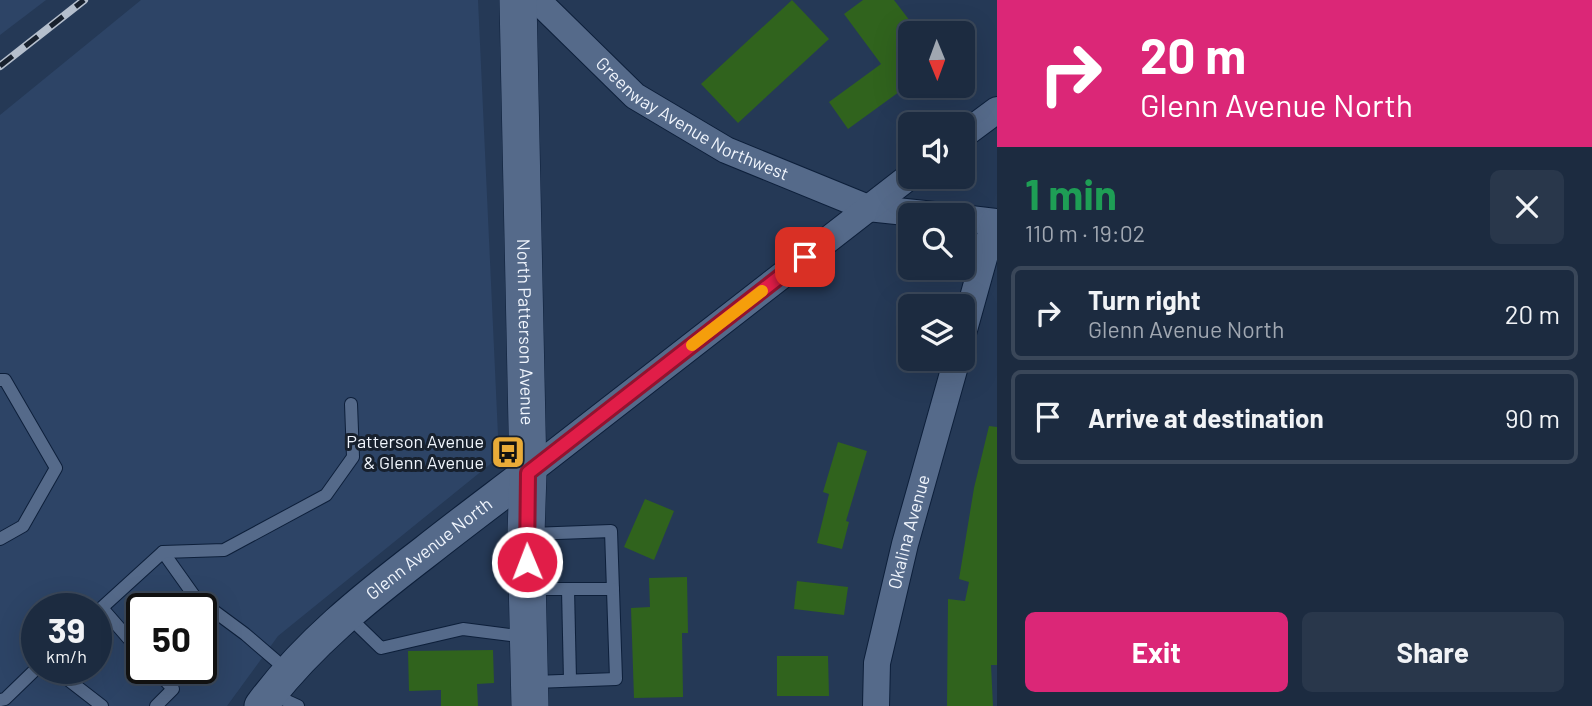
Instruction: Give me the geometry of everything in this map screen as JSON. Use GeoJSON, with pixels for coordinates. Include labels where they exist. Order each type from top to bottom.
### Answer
{"type":"FeatureCollection","features":[{"type":"Feature","properties":{"kind":"main road","name":"North Patterson Avenue"},"geometry":{"type":"LineString","coordinates":[[518,0],[530,694]]}},
{"type":"Feature","properties":{"kind":"street","name":"Greenway Avenue Northwest"},"geometry":{"type":"LineString","coordinates":[[537,0],[635,96],[726,150],[869,208],[898,211]]}},
{"type":"Feature","properties":{"kind":"street"},"geometry":{"type":"LineString","coordinates":[[975,126],[997,110]]}},
{"type":"Feature","properties":{"kind":"street","name":"Glenn Avenue North"},"geometry":{"type":"LineString","coordinates":[[279,694],[316,642],[367,597],[898,185]]}},
{"type":"Feature","properties":{"kind":"street"},"geometry":{"type":"LineString","coordinates":[[975,220],[996,222],[975,294]]}},
{"type":"Feature","properties":{"kind":"street","name":"Okalina Avenue"},"geometry":{"type":"LineString","coordinates":[[876,706],[877,663],[905,544],[954,371]]}},
{"type":"Feature","properties":{"kind":"lane"},"geometry":{"type":"LineString","coordinates":[[0,380],[5,380],[56,468],[23,526],[0,539]]}},
{"type":"Feature","properties":{"kind":"lane"},"geometry":{"type":"LineString","coordinates":[[112,598],[163,552],[224,550],[326,495],[354,457],[351,404]]}},
{"type":"Feature","properties":{"kind":"lane"},"geometry":{"type":"LineString","coordinates":[[526,534],[611,531],[617,679],[570,680],[530,694]]}},
{"type":"Feature","properties":{"kind":"lane"},"geometry":{"type":"LineString","coordinates":[[163,552],[195,597],[245,634],[279,694]]}},
{"type":"Feature","properties":{"kind":"lane"},"geometry":{"type":"LineString","coordinates":[[528,589],[613,589]]}},
{"type":"Feature","properties":{"kind":"lane"},"geometry":{"type":"LineString","coordinates":[[568,589],[570,680]]}},
{"type":"Feature","properties":{"kind":"lane"},"geometry":{"type":"LineString","coordinates":[[346,615],[382,648],[463,629],[529,637]]}},
{"type":"Feature","properties":{"kind":"lane"},"geometry":{"type":"LineString","coordinates":[[112,623],[126,638]]}},
{"type":"Feature","properties":{"kind":"lane"},"geometry":{"type":"LineString","coordinates":[[0,700],[5,699],[21,684]]}},
{"type":"Feature","properties":{"kind":"lane"},"geometry":{"type":"LineString","coordinates":[[74,684],[102,706]]}},
{"type":"Feature","properties":{"kind":"lane"},"geometry":{"type":"LineString","coordinates":[[156,706],[173,689],[168,684]]}},
{"type":"Feature","properties":{"kind":"shaded area"},"geometry":{"type":"Polygon","coordinates":[[[0,0],[46,0],[0,35],[0,0]]]}},
{"type":"Feature","properties":{"kind":"shaded area"},"geometry":{"type":"Polygon","coordinates":[[[141,0],[478,0],[499,457],[278,636],[227,706],[0,706],[0,115],[141,0]]]}},
{"type":"Feature","properties":{"kind":"building"},"geometry":{"type":"Polygon","coordinates":[[[792,0],[829,39],[738,123],[701,84],[792,0]]]}},
{"type":"Feature","properties":{"kind":"building"},"geometry":{"type":"Polygon","coordinates":[[[863,0],[894,0],[910,21],[898,21],[898,93],[848,129],[829,102],[881,64],[844,14],[863,0]]]}},
{"type":"Feature","properties":{"kind":"building"},"geometry":{"type":"Polygon","coordinates":[[[989,426],[997,427],[997,665],[991,665],[993,706],[947,706],[948,599],[965,601],[969,582],[959,579],[974,488],[989,426]]]}},
{"type":"Feature","properties":{"kind":"building"},"geometry":{"type":"Polygon","coordinates":[[[838,442],[867,451],[846,521],[849,522],[842,549],[817,543],[829,494],[823,492],[838,442]]]}},
{"type":"Feature","properties":{"kind":"building"},"geometry":{"type":"Polygon","coordinates":[[[645,499],[674,511],[654,560],[624,547],[645,499]]]}},
{"type":"Feature","properties":{"kind":"building"},"geometry":{"type":"Polygon","coordinates":[[[687,577],[688,633],[682,633],[683,697],[634,698],[631,608],[650,607],[649,578],[687,577]]]}},
{"type":"Feature","properties":{"kind":"building"},"geometry":{"type":"Polygon","coordinates":[[[797,581],[848,587],[844,615],[794,609],[797,581]]]}},
{"type":"Feature","properties":{"kind":"building"},"geometry":{"type":"Polygon","coordinates":[[[493,650],[494,683],[477,684],[478,706],[441,706],[441,690],[409,691],[408,651],[493,650]]]}},
{"type":"Feature","properties":{"kind":"building"},"geometry":{"type":"Polygon","coordinates":[[[777,656],[828,656],[829,696],[777,696],[777,656]]]}},
{"type":"Feature","properties":{"kind":"railway"},"geometry":{"type":"LineString","coordinates":[[0,66],[84,0]]}},
{"type":"Feature","properties":{"kind":"slow traffic"},"geometry":{"type":"LineString","coordinates":[[692,345],[762,291]]}},
{"type":"Feature","properties":{"kind":"place","name":"Patterson Avenue & Glenn Avenue"},"geometry":{"type":"Point","coordinates":[508,452]}},
{"type":"Feature","properties":{"kind":"route"},"geometry":{"type":"LineString","coordinates":[[527,562],[528,473],[805,257]]}}]}
